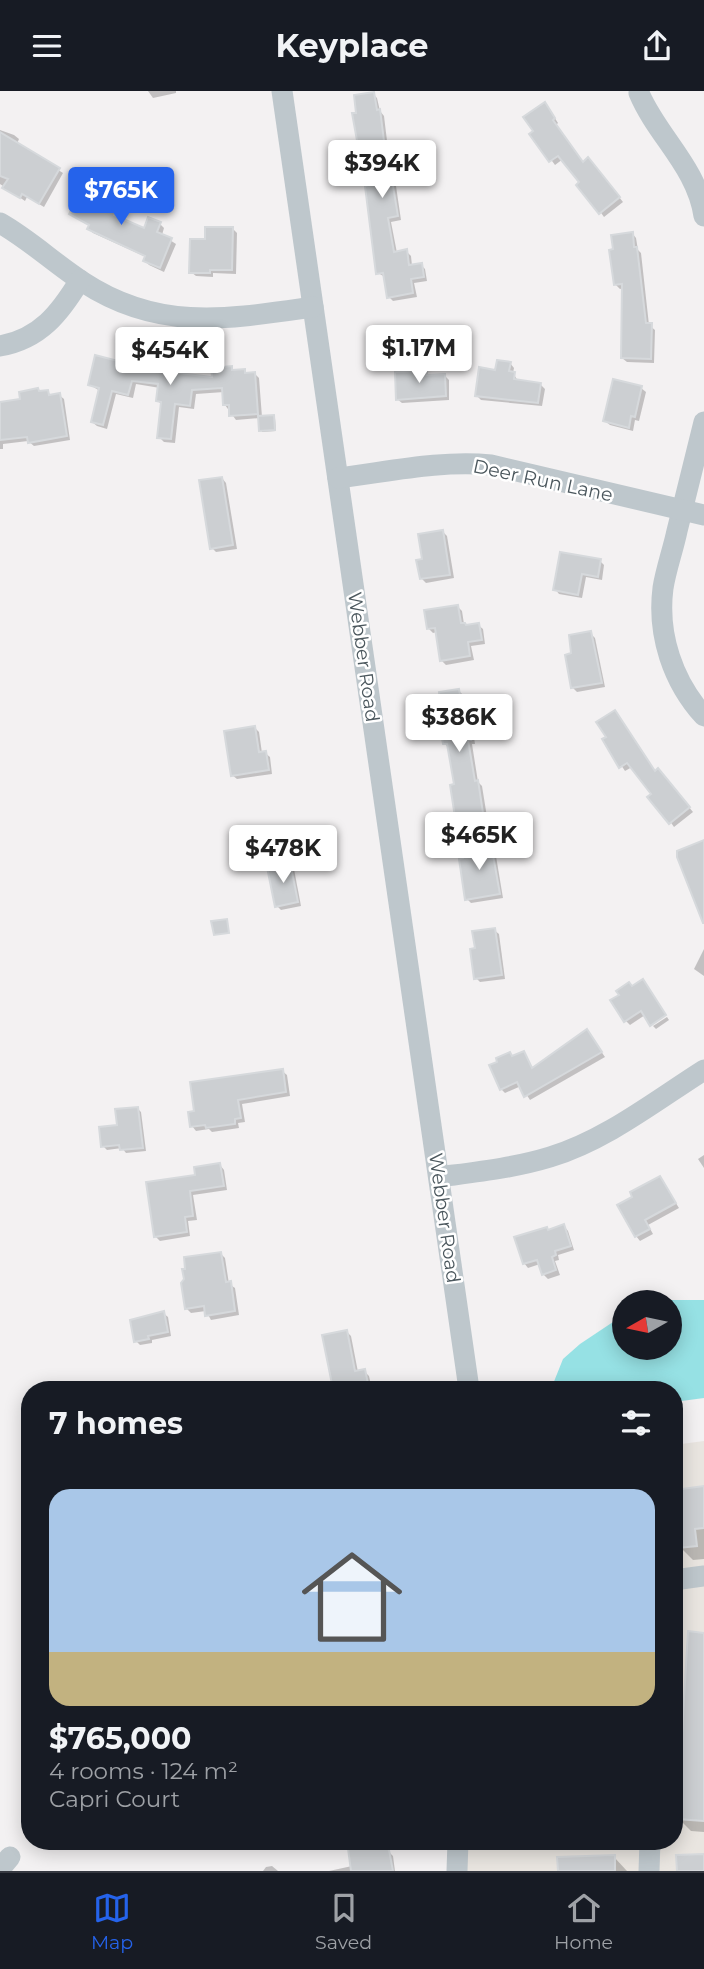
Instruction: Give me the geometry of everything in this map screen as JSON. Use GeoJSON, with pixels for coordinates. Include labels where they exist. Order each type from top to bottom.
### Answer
{"type":"FeatureCollection","features":[{"type":"Feature","properties":{"kind":"street","name":"Webber Road"},"geometry":{"type":"LineString","coordinates":[[282,91],[468,1381]]}},
{"type":"Feature","properties":{"kind":"street"},"geometry":{"type":"LineString","coordinates":[[636,92],[648,115],[681,158],[694,182],[704,216]]}},
{"type":"Feature","properties":{"kind":"street"},"geometry":{"type":"LineString","coordinates":[[0,223],[21,235],[80,280],[109,297],[134,307],[186,319],[240,318],[313,307]]}},
{"type":"Feature","properties":{"kind":"street"},"geometry":{"type":"LineString","coordinates":[[0,346],[22,340],[48,324],[62,309],[80,280]]}},
{"type":"Feature","properties":{"kind":"street"},"geometry":{"type":"LineString","coordinates":[[704,422],[663,588],[666,643],[673,669],[692,703],[704,716]]}},
{"type":"Feature","properties":{"kind":"street","name":"Deer Run Lane"},"geometry":{"type":"LineString","coordinates":[[338,478],[443,464],[483,464],[704,515]]}},
{"type":"Feature","properties":{"kind":"street"},"geometry":{"type":"LineString","coordinates":[[439,1177],[529,1163],[574,1148],[596,1138],[704,1070]]}},
{"type":"Feature","properties":{"kind":"street"},"geometry":{"type":"LineString","coordinates":[[683,1579],[704,1576]]}},
{"type":"Feature","properties":{"kind":"street"},"geometry":{"type":"LineString","coordinates":[[457,1871],[458,1850]]}},
{"type":"Feature","properties":{"kind":"street"},"geometry":{"type":"LineString","coordinates":[[649,1871],[650,1850]]}},
{"type":"Feature","properties":{"kind":"shaded area"},"geometry":{"type":"Polygon","coordinates":[[[704,1441],[704,1871],[464,1871],[465,1850],[683,1850],[683,1444],[704,1441]]]}},
{"type":"Feature","properties":{"kind":"water"},"geometry":{"type":"Polygon","coordinates":[[[682,1300],[704,1300],[704,1398],[683,1401],[683,1381],[554,1381],[563,1359],[612,1323],[612,1360],[682,1360],[682,1300]]]}},
{"type":"Feature","properties":{"kind":"building"},"geometry":{"type":"Polygon","coordinates":[[[374,92],[377,110],[380,109],[389,181],[392,180],[398,216],[388,218],[394,252],[407,249],[409,265],[422,263],[424,277],[411,279],[413,293],[387,298],[383,273],[376,274],[365,186],[368,185],[362,146],[358,146],[352,113],[356,113],[354,95],[374,92]]]}},
{"type":"Feature","properties":{"kind":"building"},"geometry":{"type":"Polygon","coordinates":[[[545,102],[555,118],[553,120],[583,162],[588,157],[620,197],[599,214],[576,185],[579,182],[558,156],[549,162],[529,134],[533,131],[523,117],[545,102]]]}},
{"type":"Feature","properties":{"kind":"building"},"geometry":{"type":"Polygon","coordinates":[[[0,132],[60,168],[39,204],[22,194],[20,198],[2,188],[8,179],[0,176],[0,132]]]}},
{"type":"Feature","properties":{"kind":"building"},"geometry":{"type":"Polygon","coordinates":[[[96,184],[108,191],[103,201],[117,209],[114,215],[144,228],[148,217],[161,222],[157,232],[172,238],[160,268],[143,261],[145,256],[87,229],[89,225],[69,214],[83,188],[92,193],[96,184]]]}},
{"type":"Feature","properties":{"kind":"building"},"geometry":{"type":"Polygon","coordinates":[[[205,227],[233,227],[232,270],[189,273],[190,239],[205,239],[205,227]]]}},
{"type":"Feature","properties":{"kind":"building"},"geometry":{"type":"Polygon","coordinates":[[[633,232],[646,323],[652,323],[651,359],[621,358],[622,284],[614,285],[609,250],[613,249],[611,235],[633,232]]]}},
{"type":"Feature","properties":{"kind":"building"},"geometry":{"type":"Polygon","coordinates":[[[119,353],[137,357],[137,360],[171,364],[170,372],[212,377],[211,368],[232,366],[232,370],[245,369],[245,373],[255,372],[258,414],[229,416],[229,405],[223,405],[222,388],[192,390],[190,406],[175,404],[171,439],[157,438],[161,402],[156,401],[158,384],[132,381],[128,395],[112,391],[103,425],[91,422],[99,388],[88,385],[95,355],[118,361],[119,353]]]}},
{"type":"Feature","properties":{"kind":"building"},"geometry":{"type":"Polygon","coordinates":[[[497,360],[511,362],[509,371],[515,372],[514,379],[541,383],[538,403],[475,396],[479,367],[495,370],[497,360]]]}},
{"type":"Feature","properties":{"kind":"building"},"geometry":{"type":"Polygon","coordinates":[[[427,371],[427,375],[445,374],[446,396],[396,400],[395,372],[427,371]]]}},
{"type":"Feature","properties":{"kind":"building"},"geometry":{"type":"Polygon","coordinates":[[[613,379],[642,386],[635,417],[631,416],[629,428],[603,421],[613,379]]]}},
{"type":"Feature","properties":{"kind":"building"},"geometry":{"type":"Polygon","coordinates":[[[38,388],[39,391],[48,390],[49,395],[60,393],[67,436],[28,443],[27,437],[0,440],[0,402],[20,399],[19,392],[38,388]]]}},
{"type":"Feature","properties":{"kind":"building"},"geometry":{"type":"Polygon","coordinates":[[[274,415],[275,430],[259,431],[258,416],[274,415]]]}},
{"type":"Feature","properties":{"kind":"building"},"geometry":{"type":"Polygon","coordinates":[[[222,477],[233,545],[210,549],[199,480],[222,477]]]}},
{"type":"Feature","properties":{"kind":"building"},"geometry":{"type":"Polygon","coordinates":[[[443,530],[450,575],[420,579],[416,560],[422,559],[418,534],[443,530]]]}},
{"type":"Feature","properties":{"kind":"building"},"geometry":{"type":"Polygon","coordinates":[[[560,552],[601,559],[598,577],[582,574],[578,595],[553,590],[560,552]]]}},
{"type":"Feature","properties":{"kind":"building"},"geometry":{"type":"Polygon","coordinates":[[[458,605],[461,623],[479,623],[482,640],[468,642],[470,656],[440,661],[435,628],[427,629],[424,610],[458,605]]]}},
{"type":"Feature","properties":{"kind":"building"},"geometry":{"type":"Polygon","coordinates":[[[591,631],[602,683],[571,688],[565,655],[571,653],[569,635],[591,631]]]}},
{"type":"Feature","properties":{"kind":"building"},"geometry":{"type":"Polygon","coordinates":[[[459,689],[462,707],[466,706],[471,740],[468,740],[483,813],[455,817],[450,785],[454,784],[447,744],[443,744],[437,710],[441,709],[439,692],[459,689]]]}},
{"type":"Feature","properties":{"kind":"building"},"geometry":{"type":"Polygon","coordinates":[[[615,710],[655,771],[658,768],[690,807],[669,824],[647,797],[651,794],[627,763],[619,768],[602,739],[606,737],[596,722],[615,710]]]}},
{"type":"Feature","properties":{"kind":"building"},"geometry":{"type":"Polygon","coordinates":[[[255,726],[259,752],[266,751],[269,770],[231,776],[224,731],[255,726]]]}},
{"type":"Feature","properties":{"kind":"building"},"geometry":{"type":"Polygon","coordinates":[[[263,834],[267,854],[242,858],[238,839],[263,834]]]}},
{"type":"Feature","properties":{"kind":"building"},"geometry":{"type":"Polygon","coordinates":[[[704,840],[704,923],[703,923],[677,851],[704,840]]]}},
{"type":"Feature","properties":{"kind":"building"},"geometry":{"type":"Polygon","coordinates":[[[491,844],[500,894],[465,900],[459,859],[463,858],[462,848],[491,844]]]}},
{"type":"Feature","properties":{"kind":"building"},"geometry":{"type":"Polygon","coordinates":[[[290,862],[298,902],[275,907],[267,867],[290,862]]]}},
{"type":"Feature","properties":{"kind":"building"},"geometry":{"type":"Polygon","coordinates":[[[227,919],[229,933],[214,935],[211,921],[227,919]]]}},
{"type":"Feature","properties":{"kind":"building"},"geometry":{"type":"Polygon","coordinates":[[[495,928],[502,975],[474,979],[470,949],[475,948],[472,931],[495,928]]]}},
{"type":"Feature","properties":{"kind":"building"},"geometry":{"type":"Polygon","coordinates":[[[643,979],[666,1015],[650,1026],[641,1011],[624,1022],[610,1000],[619,995],[616,991],[629,982],[632,986],[643,979]]]}},
{"type":"Feature","properties":{"kind":"building"},"geometry":{"type":"Polygon","coordinates":[[[587,1029],[602,1052],[524,1097],[517,1082],[500,1090],[489,1065],[497,1062],[496,1058],[510,1052],[512,1056],[524,1051],[532,1068],[587,1029]]]}},
{"type":"Feature","properties":{"kind":"building"},"geometry":{"type":"Polygon","coordinates":[[[283,1069],[286,1092],[238,1100],[241,1118],[235,1119],[235,1124],[190,1127],[188,1112],[194,1111],[190,1082],[283,1069]]]}},
{"type":"Feature","properties":{"kind":"building"},"geometry":{"type":"Polygon","coordinates":[[[138,1107],[143,1148],[120,1150],[119,1145],[101,1147],[99,1127],[117,1125],[115,1109],[138,1107]]]}},
{"type":"Feature","properties":{"kind":"building"},"geometry":{"type":"Polygon","coordinates":[[[220,1163],[224,1186],[190,1191],[193,1216],[185,1217],[187,1232],[154,1237],[146,1182],[195,1175],[194,1167],[220,1163]]]}},
{"type":"Feature","properties":{"kind":"building"},"geometry":{"type":"Polygon","coordinates":[[[660,1176],[676,1203],[645,1220],[650,1229],[635,1237],[617,1205],[632,1197],[630,1192],[660,1176]]]}},
{"type":"Feature","properties":{"kind":"building"},"geometry":{"type":"Polygon","coordinates":[[[564,1224],[571,1246],[555,1251],[556,1255],[552,1257],[556,1270],[542,1275],[537,1260],[523,1264],[514,1237],[564,1224]]]}},
{"type":"Feature","properties":{"kind":"building"},"geometry":{"type":"Polygon","coordinates":[[[221,1252],[226,1282],[231,1281],[235,1311],[205,1316],[204,1306],[185,1309],[181,1283],[184,1279],[184,1257],[221,1252]]]}},
{"type":"Feature","properties":{"kind":"building"},"geometry":{"type":"Polygon","coordinates":[[[164,1311],[168,1332],[134,1342],[130,1320],[164,1311]]]}},
{"type":"Feature","properties":{"kind":"building"},"geometry":{"type":"Polygon","coordinates":[[[347,1330],[355,1371],[365,1369],[367,1381],[331,1381],[322,1335],[347,1330]]]}},
{"type":"Feature","properties":{"kind":"building"},"geometry":{"type":"Polygon","coordinates":[[[704,1486],[704,1528],[695,1529],[697,1546],[683,1547],[683,1489],[704,1486]]]}},
{"type":"Feature","properties":{"kind":"building"},"geometry":{"type":"Polygon","coordinates":[[[688,1631],[704,1633],[704,1821],[683,1819],[683,1716],[688,1631]]]}},
{"type":"Feature","properties":{"kind":"building"},"geometry":{"type":"Polygon","coordinates":[[[348,1850],[389,1850],[393,1871],[351,1871],[348,1850]]]}},
{"type":"Feature","properties":{"kind":"building"},"geometry":{"type":"Polygon","coordinates":[[[704,1854],[704,1871],[677,1871],[676,1855],[704,1854]]]}},
{"type":"Feature","properties":{"kind":"building"},"geometry":{"type":"Polygon","coordinates":[[[615,1855],[615,1871],[558,1871],[557,1857],[615,1855]]]}}]}
